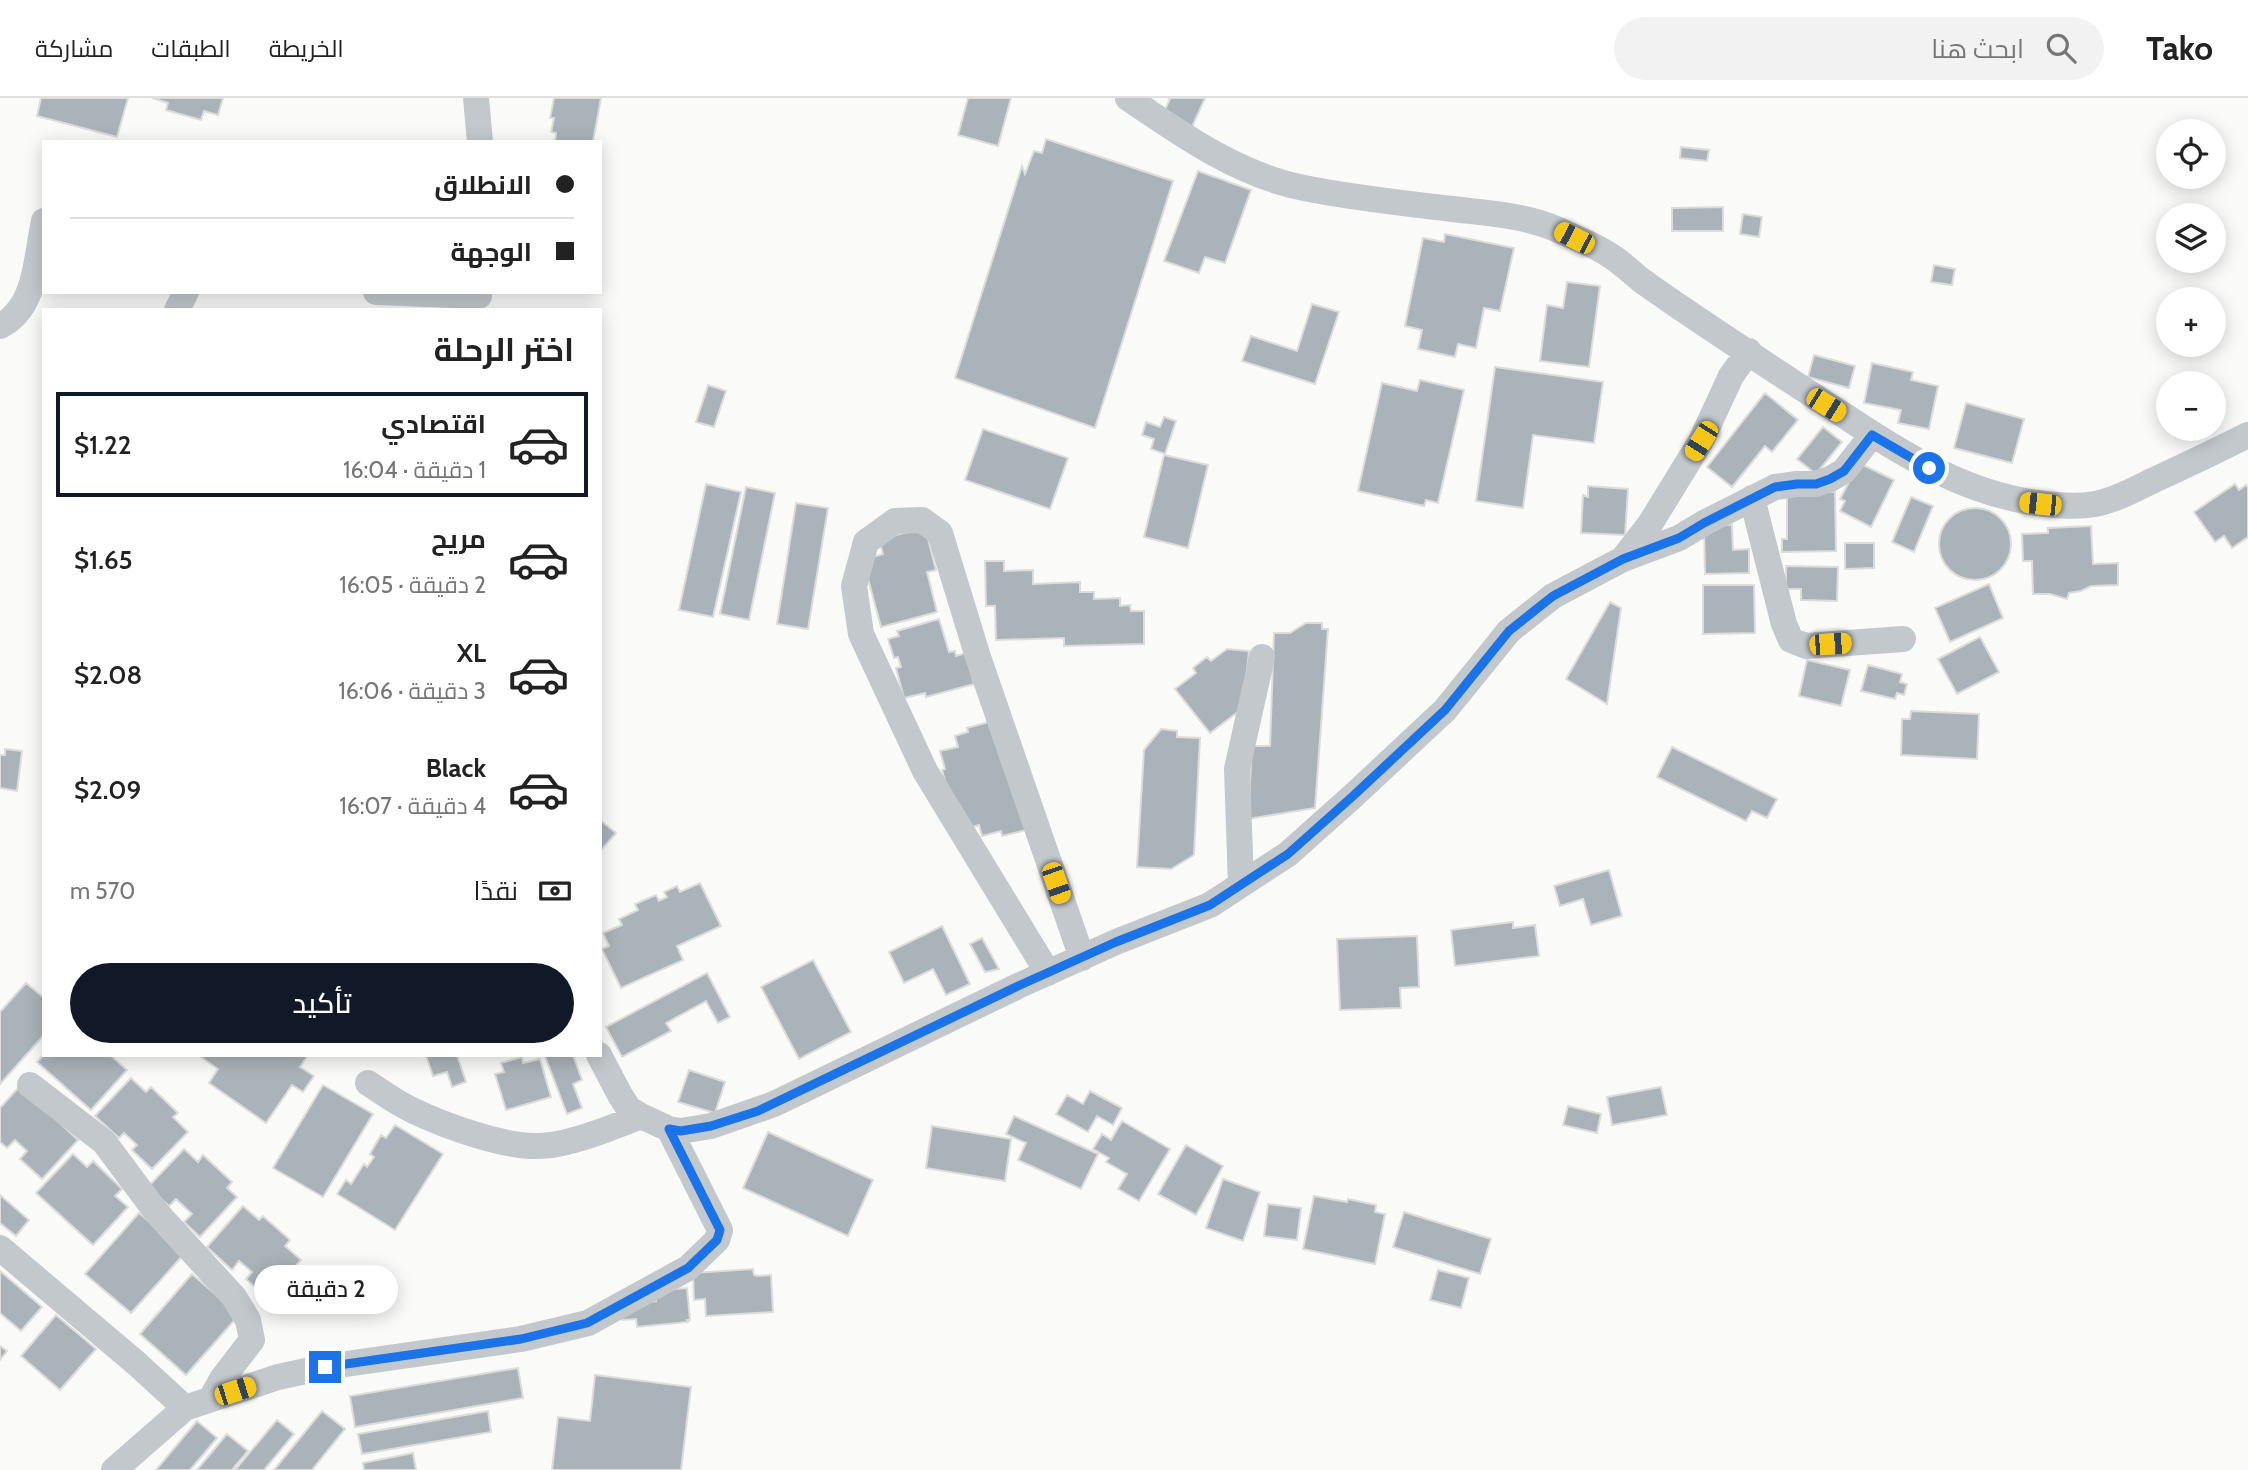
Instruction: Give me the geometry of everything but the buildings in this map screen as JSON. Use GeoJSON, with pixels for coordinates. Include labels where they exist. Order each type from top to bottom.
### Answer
{"type":"FeatureCollection","features":[{"type":"Feature","properties":{"kind":"street"},"geometry":{"type":"LineString","coordinates":[[476,98],[480,140]]}},
{"type":"Feature","properties":{"kind":"street"},"geometry":{"type":"LineString","coordinates":[[1128,98],[1202,147],[1270,178],[1301,188],[1492,213],[1555,229],[1610,255],[1679,307],[1872,435],[1929,468],[1962,483],[2025,502],[2071,507],[2112,499],[2248,435]]}},
{"type":"Feature","properties":{"kind":"street"},"geometry":{"type":"LineString","coordinates":[[0,326],[14,318],[27,296],[42,230]]}},
{"type":"Feature","properties":{"kind":"street"},"geometry":{"type":"LineString","coordinates":[[405,294],[478,299]]}},
{"type":"Feature","properties":{"kind":"street"},"geometry":{"type":"LineString","coordinates":[[1623,559],[1650,524],[1701,441],[1731,376],[1749,351]]}},
{"type":"Feature","properties":{"kind":"street"},"geometry":{"type":"LineString","coordinates":[[600,1057],[629,1109],[669,1129],[681,1131],[711,1126],[758,1111],[1048,973],[1210,905],[1288,854],[1445,710],[1509,631],[1553,596],[1623,559],[1679,538],[1775,487],[1816,484],[1830,479],[1844,471],[1872,435]]}},
{"type":"Feature","properties":{"kind":"street"},"geometry":{"type":"LineString","coordinates":[[1752,498],[1784,624],[1791,640],[1806,646],[1903,639]]}},
{"type":"Feature","properties":{"kind":"street"},"geometry":{"type":"LineString","coordinates":[[1048,973],[925,771],[861,634],[854,586],[866,542],[895,521],[922,520],[940,533],[978,657],[1082,958]]}},
{"type":"Feature","properties":{"kind":"street"},"geometry":{"type":"LineString","coordinates":[[1241,885],[1237,769],[1262,657]]}},
{"type":"Feature","properties":{"kind":"street"},"geometry":{"type":"LineString","coordinates":[[368,1083],[426,1116],[508,1143],[536,1147],[585,1136],[641,1116]]}},
{"type":"Feature","properties":{"kind":"street"},"geometry":{"type":"LineString","coordinates":[[30,1085],[104,1142],[157,1213],[242,1308],[252,1340],[222,1379],[211,1399]]}},
{"type":"Feature","properties":{"kind":"street"},"geometry":{"type":"LineString","coordinates":[[114,1470],[185,1408],[278,1377],[325,1367],[521,1339],[587,1323],[688,1268],[717,1240],[720,1230],[669,1129]]}},
{"type":"Feature","properties":{"kind":"street"},"geometry":{"type":"LineString","coordinates":[[0,1248],[185,1408]]}},
{"type":"Feature","properties":{"kind":"route"},"geometry":{"type":"LineString","coordinates":[[325,1367],[521,1339],[587,1323],[688,1268],[717,1240],[720,1230],[669,1129],[681,1131],[711,1126],[758,1111],[1018,986],[1116,942],[1210,905],[1288,854],[1353,796],[1445,710],[1509,631],[1553,596],[1623,559],[1679,538],[1775,487],[1816,484],[1830,479],[1844,471],[1872,435],[1929,468]]}}]}
